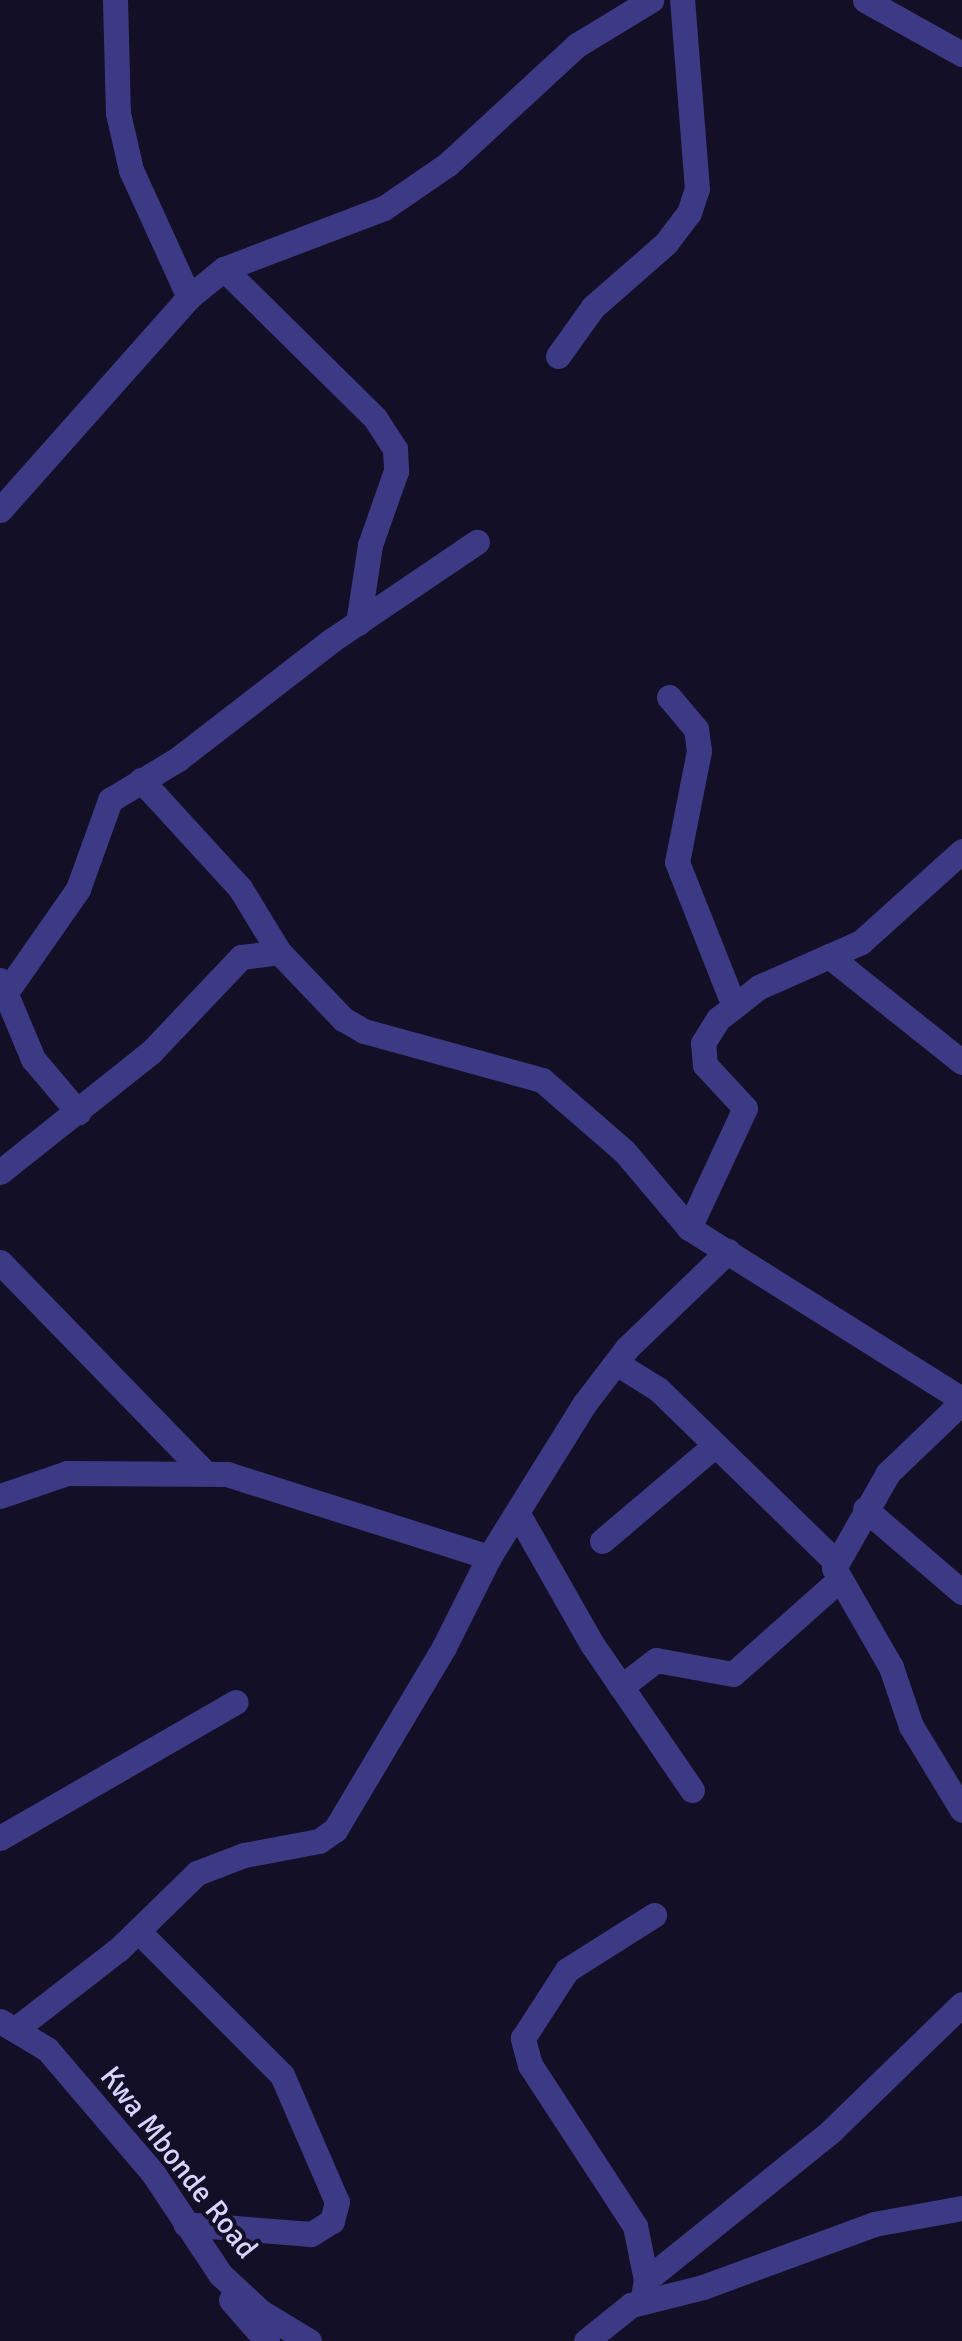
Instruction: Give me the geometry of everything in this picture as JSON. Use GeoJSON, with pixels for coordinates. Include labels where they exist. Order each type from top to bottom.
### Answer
{"type":"FeatureCollection","features":[{"type":"Feature","properties":{"kind":"street"},"geometry":{"type":"LineString","coordinates":[[115,0],[118,113],[130,170],[188,297]]}},
{"type":"Feature","properties":{"kind":"street"},"geometry":{"type":"LineString","coordinates":[[0,510],[188,297],[224,269],[384,208],[448,164],[623,6],[651,0]]}},
{"type":"Feature","properties":{"kind":"street"},"geometry":{"type":"LineString","coordinates":[[558,356],[593,307],[666,243],[689,212],[697,189],[682,0]]}},
{"type":"Feature","properties":{"kind":"street"},"geometry":{"type":"LineString","coordinates":[[865,0],[962,54]]}},
{"type":"Feature","properties":{"kind":"street"},"geometry":{"type":"LineString","coordinates":[[224,269],[375,418],[394,449],[393,487],[370,545],[358,623]]}},
{"type":"Feature","properties":{"kind":"street"},"geometry":{"type":"LineString","coordinates":[[78,1112],[33,1059],[4,984],[78,889],[110,800],[476,542]]}},
{"type":"Feature","properties":{"kind":"street"},"geometry":{"type":"LineString","coordinates":[[670,698],[696,728],[699,751],[677,862],[734,1006]]}},
{"type":"Feature","properties":{"kind":"street"},"geometry":{"type":"LineString","coordinates":[[142,780],[240,888],[279,952],[329,1006],[364,1031],[542,1080],[624,1151],[689,1228],[962,1400],[888,1473],[865,1509],[837,1571],[734,1674],[656,1660],[636,1669],[621,1687]]}},
{"type":"Feature","properties":{"kind":"street"},"geometry":{"type":"LineString","coordinates":[[689,1228],[745,1108],[705,1065],[703,1043],[734,1006],[759,987],[861,942],[962,851]]}},
{"type":"Feature","properties":{"kind":"street"},"geometry":{"type":"LineString","coordinates":[[0,1172],[151,1052],[242,957],[279,952]]}},
{"type":"Feature","properties":{"kind":"street"},"geometry":{"type":"LineString","coordinates":[[829,956],[962,1062]]}},
{"type":"Feature","properties":{"kind":"street"},"geometry":{"type":"LineString","coordinates":[[8,2024],[139,1932],[198,1873],[244,1855],[319,1841],[335,1830],[444,1647],[489,1557],[616,1362],[728,1251]]}},
{"type":"Feature","properties":{"kind":"street"},"geometry":{"type":"LineString","coordinates":[[0,1262],[204,1473]]}},
{"type":"Feature","properties":{"kind":"street"},"geometry":{"type":"LineString","coordinates":[[616,1362],[658,1388],[837,1571],[891,1667],[912,1726],[962,1810]]}},
{"type":"Feature","properties":{"kind":"street"},"geometry":{"type":"LineString","coordinates":[[602,1541],[715,1446]]}},
{"type":"Feature","properties":{"kind":"street"},"geometry":{"type":"LineString","coordinates":[[0,1496],[66,1473],[228,1474],[489,1557]]}},
{"type":"Feature","properties":{"kind":"street"},"geometry":{"type":"LineString","coordinates":[[865,1509],[962,1592]]}},
{"type":"Feature","properties":{"kind":"street"},"geometry":{"type":"LineString","coordinates":[[518,1514],[621,1687],[692,1790]]}},
{"type":"Feature","properties":{"kind":"street"},"geometry":{"type":"LineString","coordinates":[[0,1838],[236,1702]]}},
{"type":"Feature","properties":{"kind":"street"},"geometry":{"type":"LineString","coordinates":[[644,2291],[642,2250],[620,2195],[530,2065],[523,2038],[567,1970],[654,1915]]}},
{"type":"Feature","properties":{"kind":"street"},"geometry":{"type":"LineString","coordinates":[[139,1932],[282,2075],[337,2202],[332,2221],[311,2234],[185,2224]]}},
{"type":"Feature","properties":{"kind":"street"},"geometry":{"type":"LineString","coordinates":[[586,2341],[831,2132],[962,2004]]}},
{"type":"Feature","properties":{"kind":"street","name":"Kwa Mbonde Road"},"geometry":{"type":"LineString","coordinates":[[8,2024],[47,2049],[153,2173],[202,2254],[261,2312],[309,2341]]}},
{"type":"Feature","properties":{"kind":"street"},"geometry":{"type":"LineString","coordinates":[[644,2291],[703,2287],[874,2224],[962,2208]]}},
{"type":"Feature","properties":{"kind":"street"},"geometry":{"type":"LineString","coordinates":[[202,2254],[267,2341]]}}]}
